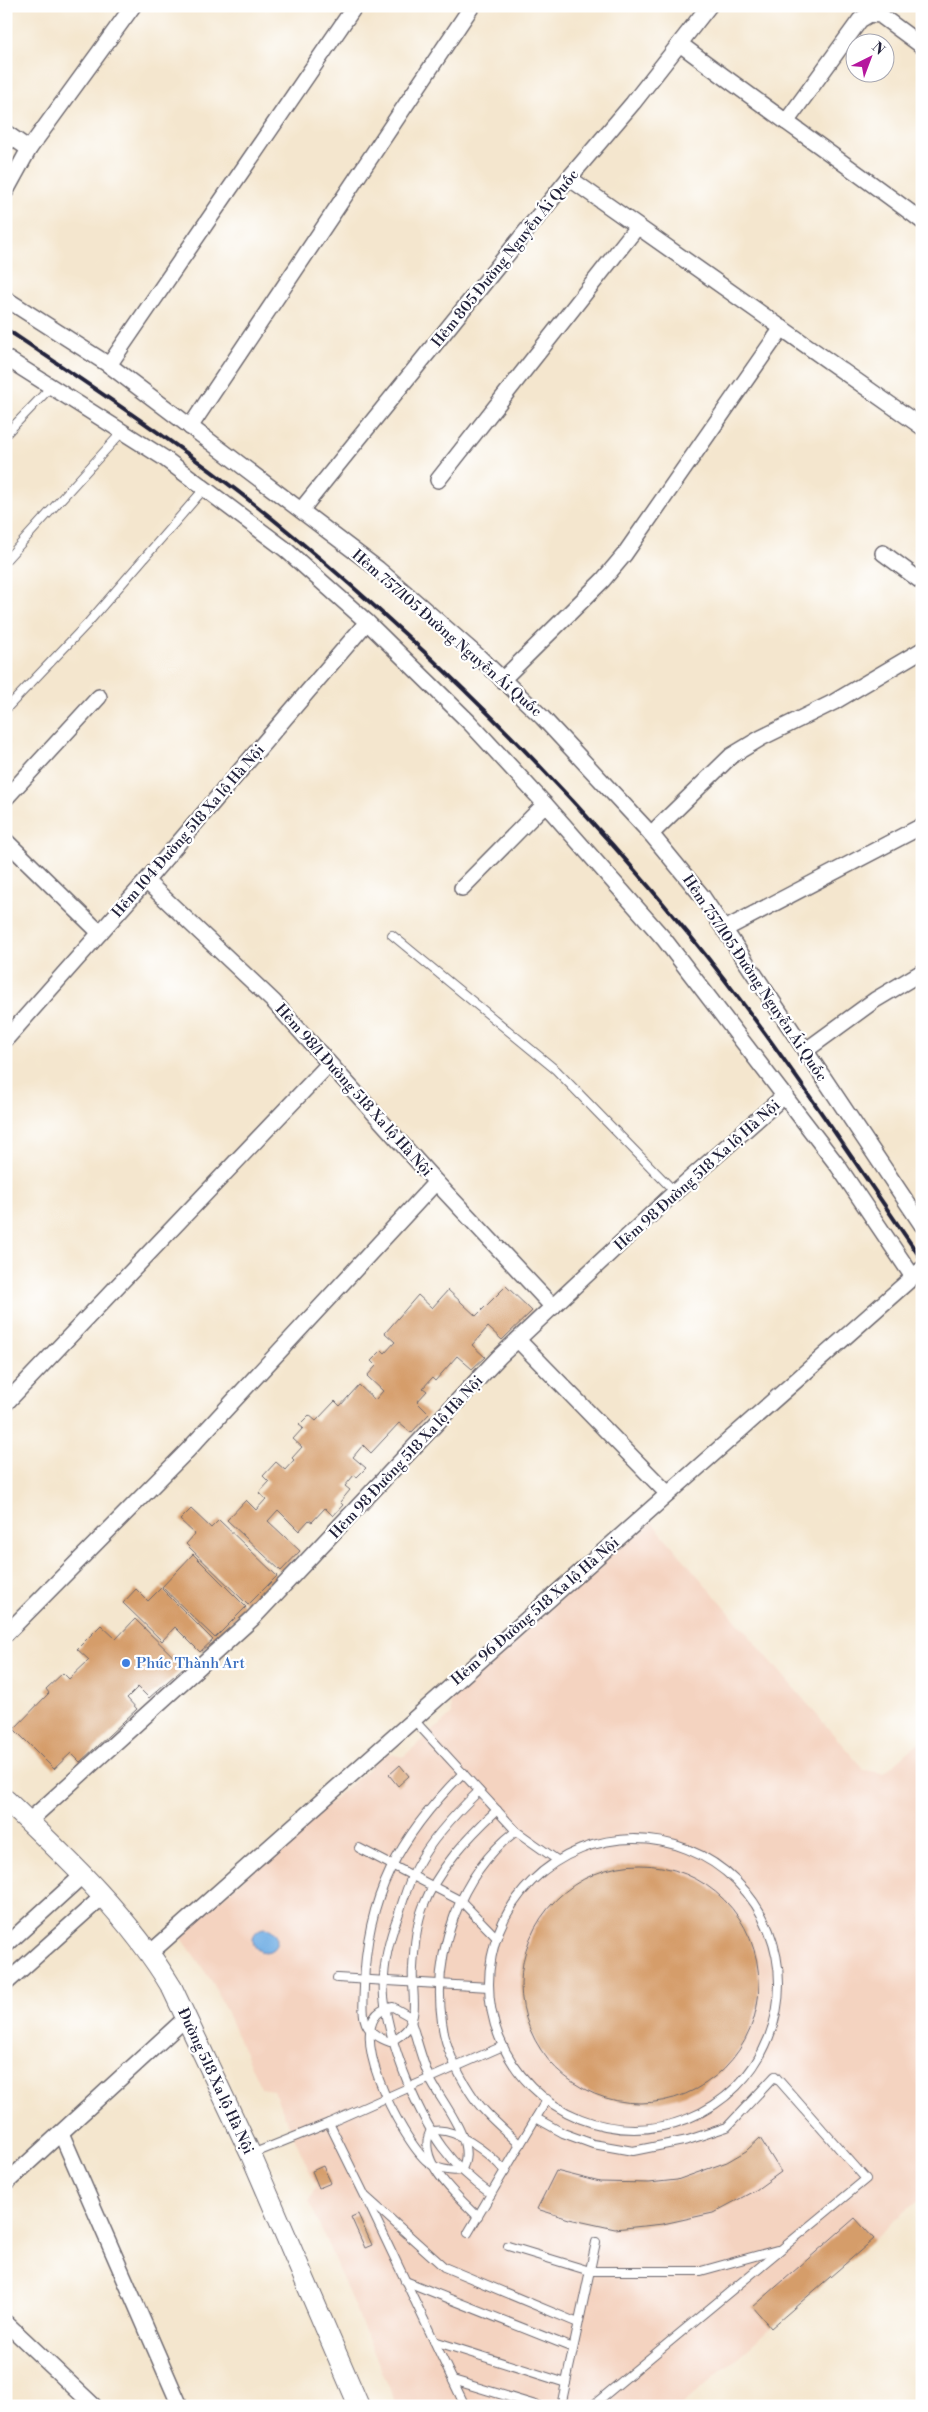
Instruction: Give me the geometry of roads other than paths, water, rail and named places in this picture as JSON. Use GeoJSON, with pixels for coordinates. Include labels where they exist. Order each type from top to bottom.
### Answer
{"type":"FeatureCollection","features":[{"type":"Feature","properties":{"kind":"street"},"geometry":{"type":"LineString","coordinates":[[6,191],[29,150],[133,6]]}},
{"type":"Feature","properties":{"kind":"street"},"geometry":{"type":"LineString","coordinates":[[109,365],[355,6]]}},
{"type":"Feature","properties":{"kind":"street"},"geometry":{"type":"LineString","coordinates":[[190,427],[472,6]]}},
{"type":"Feature","properties":{"kind":"street","name":"Hẻm 805 Đường Nguyễn Ái Quốc"},"geometry":{"type":"LineString","coordinates":[[301,510],[569,178],[680,44],[707,7]]}},
{"type":"Feature","properties":{"kind":"street"},"geometry":{"type":"LineString","coordinates":[[786,122],[860,20],[870,14],[880,15],[922,46]]}},
{"type":"Feature","properties":{"kind":"street"},"geometry":{"type":"LineString","coordinates":[[680,44],[786,122],[845,162],[922,221]]}},
{"type":"Feature","properties":{"kind":"street"},"geometry":{"type":"LineString","coordinates":[[6,132],[29,150]]}},
{"type":"Feature","properties":{"kind":"street"},"geometry":{"type":"LineString","coordinates":[[569,178],[922,427]]}},
{"type":"Feature","properties":{"kind":"street"},"geometry":{"type":"LineString","coordinates":[[438,480],[637,227]]}},
{"type":"Feature","properties":{"kind":"street","name":"Hẻm 757/105 Đường Nguyễn Ái Quốc"},"geometry":{"type":"LineString","coordinates":[[6,299],[109,365],[301,510],[398,586],[542,717],[650,834],[702,896],[922,1225]]}},
{"type":"Feature","properties":{"kind":"street"},"geometry":{"type":"LineString","coordinates":[[502,680],[603,580],[624,554],[782,328]]}},
{"type":"Feature","properties":{"kind":"street"},"geometry":{"type":"LineString","coordinates":[[6,358],[50,388],[164,458],[285,548],[367,622],[468,722],[545,804],[664,940],[786,1095],[917,1273]]}},
{"type":"Feature","properties":{"kind":"street"},"geometry":{"type":"LineString","coordinates":[[883,553],[922,582]]}},
{"type":"Feature","properties":{"kind":"street","name":"Hẻm 104 Đường 518 Xa lộ Hà Nội"},"geometry":{"type":"LineString","coordinates":[[6,1039],[146,881],[367,622]]}},
{"type":"Feature","properties":{"kind":"street"},"geometry":{"type":"LineString","coordinates":[[650,834],[731,756],[761,738],[834,702],[922,650]]}},
{"type":"Feature","properties":{"kind":"street"},"geometry":{"type":"LineString","coordinates":[[6,798],[99,697]]}},
{"type":"Feature","properties":{"kind":"street"},"geometry":{"type":"LineString","coordinates":[[462,888],[545,804]]}},
{"type":"Feature","properties":{"kind":"street"},"geometry":{"type":"LineString","coordinates":[[725,929],[922,826]]}},
{"type":"Feature","properties":{"kind":"street"},"geometry":{"type":"LineString","coordinates":[[6,841],[100,933]]}},
{"type":"Feature","properties":{"kind":"street","name":"Hẻm 98/1 Đường 518 Xa lộ Hà Nội"},"geometry":{"type":"LineString","coordinates":[[146,881],[261,989],[436,1182],[554,1307]]}},
{"type":"Feature","properties":{"kind":"street"},"geometry":{"type":"LineString","coordinates":[[805,1051],[875,1000],[922,972]]}},
{"type":"Feature","properties":{"kind":"street"},"geometry":{"type":"LineString","coordinates":[[6,1403],[329,1064]]}},
{"type":"Feature","properties":{"kind":"street","name":"Hẻm 98 Đường 518 Xa lộ Hà Nội"},"geometry":{"type":"LineString","coordinates":[[29,1821],[259,1612],[456,1401],[518,1340],[675,1192],[786,1095]]}},
{"type":"Feature","properties":{"kind":"street"},"geometry":{"type":"LineString","coordinates":[[6,1634],[188,1450],[436,1182]]}},
{"type":"Feature","properties":{"kind":"street","name":"Hẻm 96 Đường 518 Xa lộ Hà Nội"},"geometry":{"type":"LineString","coordinates":[[149,1954],[668,1494],[724,1442],[917,1273]]}},
{"type":"Feature","properties":{"kind":"street"},"geometry":{"type":"LineString","coordinates":[[518,1340],[668,1494]]}},
{"type":"Feature","properties":{"kind":"street","name":"Đường 518 Xa lộ Hà Nội"},"geometry":{"type":"LineString","coordinates":[[6,1800],[84,1874],[104,1896],[164,1975],[187,2017],[251,2155],[359,2406]]}},
{"type":"Feature","properties":{"kind":"street"},"geometry":{"type":"LineString","coordinates":[[6,1945],[84,1874]]}},
{"type":"Feature","properties":{"kind":"street"},"geometry":{"type":"LineString","coordinates":[[6,1983],[104,1896]]}},
{"type":"Feature","properties":{"kind":"street"},"geometry":{"type":"LineString","coordinates":[[6,2183],[187,2017]]}},
{"type":"Feature","properties":{"kind":"street"},"geometry":{"type":"LineString","coordinates":[[61,2133],[180,2406]]}},
{"type":"Feature","properties":{"kind":"street"},"geometry":{"type":"LineString","coordinates":[[6,2323],[94,2406]]}},
{"type":"Feature","properties":{"kind":"lane"},"geometry":{"type":"LineString","coordinates":[[6,434],[50,388]]}},
{"type":"Feature","properties":{"kind":"lane"},"geometry":{"type":"LineString","coordinates":[[6,560],[122,432]]}},
{"type":"Feature","properties":{"kind":"lane"},"geometry":{"type":"LineString","coordinates":[[6,709],[87,624],[204,489]]}},
{"type":"Feature","properties":{"kind":"lane"},"geometry":{"type":"LineString","coordinates":[[392,934],[556,1070],[675,1192]]}},
{"type":"Feature","properties":{"kind":"lane"},"geometry":{"type":"LineString","coordinates":[[413,1719],[516,1831],[557,1860]]}},
{"type":"Feature","properties":{"kind":"lane"},"geometry":{"type":"LineString","coordinates":[[463,1773],[430,1807],[392,1865],[373,1910],[364,1962],[363,2011],[371,2032],[375,2037],[390,2042],[402,2035],[411,2021],[414,2014],[412,1968],[422,1910],[432,1886],[461,1847],[497,1810]]}},
{"type":"Feature","properties":{"kind":"lane"},"geometry":{"type":"LineString","coordinates":[[479,1791],[447,1824],[429,1847],[413,1876],[386,1953],[385,1981],[386,2008],[393,2040],[410,2087],[430,2132],[470,2180],[491,2194]]}},
{"type":"Feature","properties":{"kind":"lane"},"geometry":{"type":"LineString","coordinates":[[516,1831],[492,1852],[461,1901],[447,1936],[441,1984],[442,2022],[448,2047],[457,2066],[470,2092],[490,2117],[520,2144]]}},
{"type":"Feature","properties":{"kind":"lane"},"geometry":{"type":"LineString","coordinates":[[644,1838],[688,1848],[726,1872],[756,1905],[775,1946],[780,1991],[771,2035],[750,2074],[716,2105],[676,2123],[631,2129],[587,2121],[547,2100],[525,2078],[503,2046],[493,2017],[489,1987],[490,1962],[496,1937],[510,1906],[531,1880],[557,1860],[599,1842],[644,1838]]}},
{"type":"Feature","properties":{"kind":"lane"},"geometry":{"type":"LineString","coordinates":[[359,1848],[461,1901],[496,1937]]}},
{"type":"Feature","properties":{"kind":"lane"},"geometry":{"type":"LineString","coordinates":[[338,1978],[489,1987]]}},
{"type":"Feature","properties":{"kind":"lane"},"geometry":{"type":"LineString","coordinates":[[393,2007],[404,2012],[411,2021],[430,2079],[451,2112],[462,2138],[467,2154],[465,2164],[461,2170],[448,2170],[427,2162],[406,2135],[385,2098],[369,2044],[376,2016],[386,2008],[393,2007]]}},
{"type":"Feature","properties":{"kind":"lane"},"geometry":{"type":"LineString","coordinates":[[251,2155],[328,2124],[503,2046]]}},
{"type":"Feature","properties":{"kind":"lane"},"geometry":{"type":"LineString","coordinates":[[536,2118],[563,2133],[593,2144],[633,2151],[688,2140],[727,2127],[775,2076],[866,2179],[592,2406]]}},
{"type":"Feature","properties":{"kind":"lane"},"geometry":{"type":"LineString","coordinates":[[468,2233],[547,2100]]}},
{"type":"Feature","properties":{"kind":"lane"},"geometry":{"type":"LineString","coordinates":[[328,2124],[365,2196],[466,2406]]}},
{"type":"Feature","properties":{"kind":"lane"},"geometry":{"type":"LineString","coordinates":[[430,2132],[437,2129],[446,2130],[462,2138],[492,2157],[505,2170]]}},
{"type":"Feature","properties":{"kind":"lane"},"geometry":{"type":"LineString","coordinates":[[430,2132],[428,2146],[440,2178],[478,2216]]}},
{"type":"Feature","properties":{"kind":"lane"},"geometry":{"type":"LineString","coordinates":[[365,2196],[444,2267],[578,2323]]}},
{"type":"Feature","properties":{"kind":"lane"},"geometry":{"type":"LineString","coordinates":[[561,2406],[596,2242]]}},
{"type":"Feature","properties":{"kind":"lane"},"geometry":{"type":"LineString","coordinates":[[508,2246],[590,2272],[701,2271],[781,2249]]}},
{"type":"Feature","properties":{"kind":"lane"},"geometry":{"type":"LineString","coordinates":[[405,2281],[573,2348]]}},
{"type":"Feature","properties":{"kind":"lane"},"geometry":{"type":"LineString","coordinates":[[434,2341],[566,2382]]}},
{"type":"Feature","properties":{"kind":"lane"},"geometry":{"type":"LineString","coordinates":[[453,2380],[539,2406]]}},
{"type":"Feature","properties":{"kind":"water"},"geometry":{"type":"Polygon","coordinates":[[[265,1928],[274,1931],[277,1940],[274,1949],[265,1952],[256,1949],[253,1940],[256,1931],[265,1928]]]}},
{"type":"Feature","properties":{"kind":"railway"},"geometry":{"type":"LineString","coordinates":[[6,329],[151,428],[257,506],[398,627],[500,726],[598,829],[645,882],[722,976],[810,1096],[922,1260]]}},
{"type":"Feature","properties":{"kind":"place","name":"Phúc Thành Art"},"geometry":{"type":"Point","coordinates":[126,1663]}}]}
